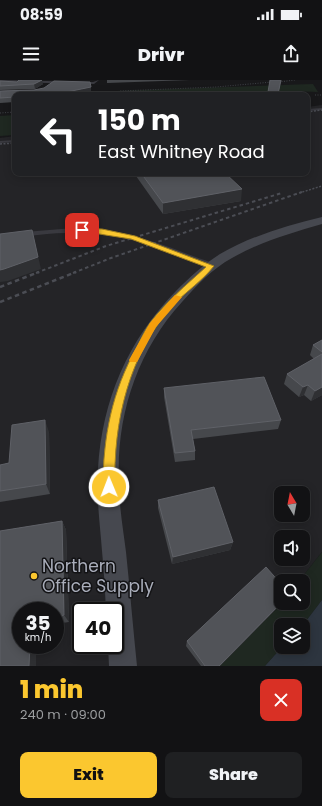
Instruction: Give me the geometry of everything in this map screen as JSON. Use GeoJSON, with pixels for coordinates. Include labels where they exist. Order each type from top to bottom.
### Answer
{"type":"FeatureCollection","features":[{"type":"Feature","properties":{"kind":"street"},"geometry":{"type":"LineString","coordinates":[[0,80],[95,82]]}},
{"type":"Feature","properties":{"kind":"street"},"geometry":{"type":"LineString","coordinates":[[47,89],[53,82]]}},
{"type":"Feature","properties":{"kind":"street"},"geometry":{"type":"LineString","coordinates":[[124,666],[109,502],[108,459],[115,410],[129,370],[152,325],[172,302],[211,266],[227,256],[250,245],[322,220]]}},
{"type":"Feature","properties":{"kind":"street"},"geometry":{"type":"LineString","coordinates":[[0,237],[60,230],[102,231],[133,237],[211,266]]}},
{"type":"Feature","properties":{"kind":"lane"},"geometry":{"type":"LineString","coordinates":[[310,110],[322,109]]}},
{"type":"Feature","properties":{"kind":"lane"},"geometry":{"type":"LineString","coordinates":[[0,142],[12,141]]}},
{"type":"Feature","properties":{"kind":"path"},"geometry":{"type":"LineString","coordinates":[[118,92],[216,88],[294,80]]}},
{"type":"Feature","properties":{"kind":"path"},"geometry":{"type":"LineString","coordinates":[[315,95],[322,95]]}},
{"type":"Feature","properties":{"kind":"path"},"geometry":{"type":"LineString","coordinates":[[0,113],[12,112]]}},
{"type":"Feature","properties":{"kind":"shaded area"},"geometry":{"type":"Polygon","coordinates":[[[313,84],[318,92],[114,92],[313,84]]]}},
{"type":"Feature","properties":{"kind":"shaded area"},"geometry":{"type":"Polygon","coordinates":[[[322,105],[322,552],[305,574],[274,574],[275,610],[220,666],[0,666],[0,138],[12,136],[12,176],[310,176],[310,107],[322,105]]]}},
{"type":"Feature","properties":{"kind":"shaded area"},"geometry":{"type":"Polygon","coordinates":[[[12,115],[12,135],[0,136],[0,116],[12,115]]]}},
{"type":"Feature","properties":{"kind":"shaded area"},"geometry":{"type":"Polygon","coordinates":[[[322,552],[322,600],[308,618],[274,618],[274,654],[276,654],[265,666],[220,666],[275,610],[310,610],[310,574],[305,574],[322,552]]]}},
{"type":"Feature","properties":{"kind":"shaded area"},"geometry":{"type":"Polygon","coordinates":[[[322,600],[322,666],[265,666],[276,654],[310,654],[310,618],[308,618],[322,600]]]}},
{"type":"Feature","properties":{"kind":"building"},"geometry":{"type":"Polygon","coordinates":[[[19,80],[42,80],[34,84],[0,86],[0,81],[17,82],[19,80]]]}},
{"type":"Feature","properties":{"kind":"building"},"geometry":{"type":"Polygon","coordinates":[[[270,80],[281,80],[278,92],[268,92],[270,80]]]}},
{"type":"Feature","properties":{"kind":"building"},"geometry":{"type":"Polygon","coordinates":[[[54,81],[90,82],[91,87],[67,92],[12,92],[12,97],[0,98],[0,91],[34,90],[44,88],[54,81]]]}},
{"type":"Feature","properties":{"kind":"building"},"geometry":{"type":"Polygon","coordinates":[[[143,176],[228,176],[242,189],[163,203],[143,176]]]}},
{"type":"Feature","properties":{"kind":"building"},"geometry":{"type":"Polygon","coordinates":[[[32,230],[38,257],[0,270],[0,234],[32,230]]]}},
{"type":"Feature","properties":{"kind":"building"},"geometry":{"type":"Polygon","coordinates":[[[322,340],[322,352],[313,345],[322,340]]]}},
{"type":"Feature","properties":{"kind":"building"},"geometry":{"type":"Polygon","coordinates":[[[322,354],[322,387],[315,391],[308,385],[303,387],[287,374],[322,354]]]}},
{"type":"Feature","properties":{"kind":"building"},"geometry":{"type":"Polygon","coordinates":[[[264,377],[281,420],[191,430],[195,451],[175,453],[164,388],[264,377]]]}},
{"type":"Feature","properties":{"kind":"building"},"geometry":{"type":"Polygon","coordinates":[[[45,420],[46,484],[0,491],[0,465],[9,463],[12,425],[45,420]]]}},
{"type":"Feature","properties":{"kind":"building"},"geometry":{"type":"Polygon","coordinates":[[[214,487],[233,542],[173,557],[158,500],[214,487]]]}},
{"type":"Feature","properties":{"kind":"building","name":"Northern Office Supply"},"geometry":{"type":"Polygon","coordinates":[[[62,521],[64,602],[12,602],[12,654],[30,654],[29,666],[0,666],[0,531],[62,521]]]}},
{"type":"Feature","properties":{"kind":"building"},"geometry":{"type":"Polygon","coordinates":[[[266,567],[274,576],[274,610],[219,666],[205,666],[187,641],[266,567]]]}},
{"type":"Feature","properties":{"kind":"railway"},"geometry":{"type":"LineString","coordinates":[[310,112],[322,110]]}},
{"type":"Feature","properties":{"kind":"railway"},"geometry":{"type":"LineString","coordinates":[[0,144],[12,143]]}},
{"type":"Feature","properties":{"kind":"railway"},"geometry":{"type":"LineString","coordinates":[[300,193],[322,186]]}},
{"type":"Feature","properties":{"kind":"railway"},"geometry":{"type":"LineString","coordinates":[[36,273],[106,246],[282,193]]}},
{"type":"Feature","properties":{"kind":"railway"},"geometry":{"type":"LineString","coordinates":[[73,273],[111,258],[300,193]]}},
{"type":"Feature","properties":{"kind":"railway"},"geometry":{"type":"LineString","coordinates":[[0,287],[39,272]]}},
{"type":"Feature","properties":{"kind":"railway"},"geometry":{"type":"LineString","coordinates":[[0,302],[76,272]]}},
{"type":"Feature","properties":{"kind":"slow traffic"},"geometry":{"type":"LineString","coordinates":[[133,360],[152,325],[178,297]]}},
{"type":"Feature","properties":{"kind":"place","name":"Northern Office Supply"},"geometry":{"type":"Point","coordinates":[34,576]}},
{"type":"Feature","properties":{"kind":"route"},"geometry":{"type":"LineString","coordinates":[[82,230],[102,231],[133,237],[211,266],[172,302],[152,325],[139,348],[122,388],[115,410],[108,459],[109,487]]}}]}
